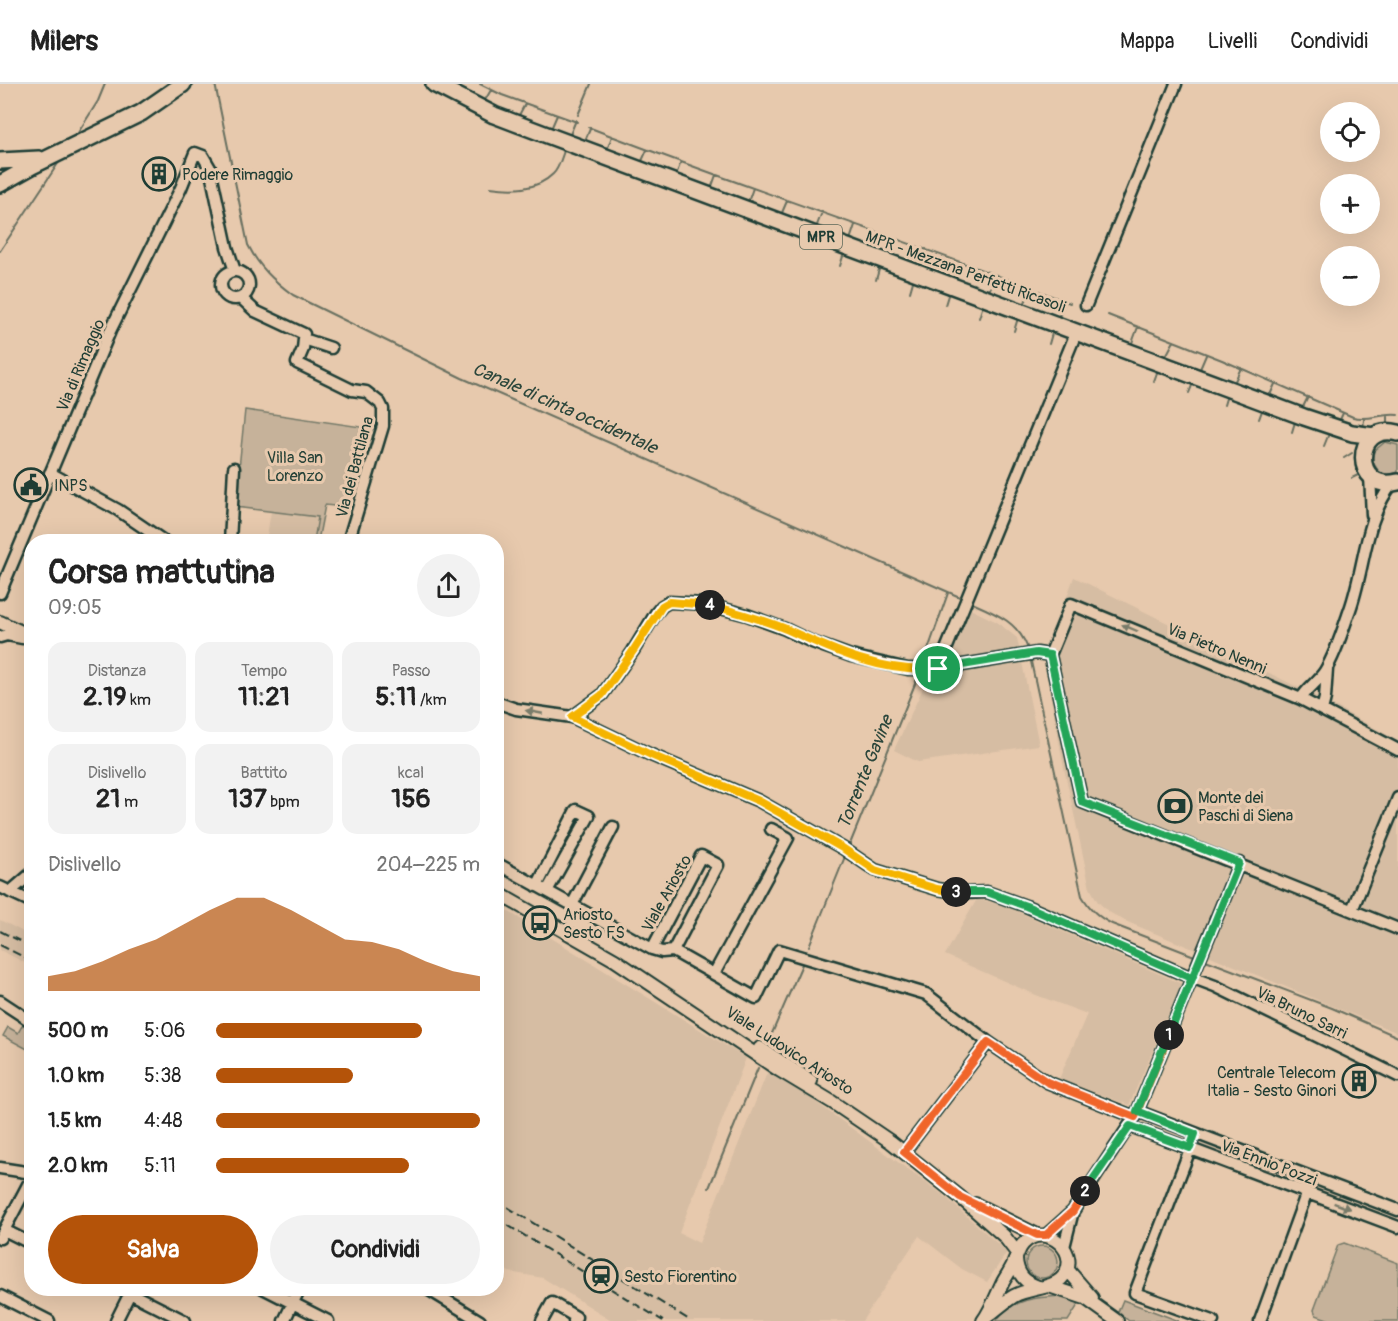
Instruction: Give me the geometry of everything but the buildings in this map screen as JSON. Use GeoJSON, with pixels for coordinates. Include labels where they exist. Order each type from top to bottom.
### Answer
{"type":"FeatureCollection","features":[{"type":"Feature","properties":{"kind":"main road"},"geometry":{"type":"LineString","coordinates":[[0,182],[141,113],[183,84]]}},
{"type":"Feature","properties":{"kind":"main road","name":"MPR - Mezzana Perfetti Ricasoli"},"geometry":{"type":"LineString","coordinates":[[434,84],[494,115],[1070,332],[1091,336],[1321,423],[1352,433],[1374,436],[1387,432],[1398,433]]}},
{"type":"Feature","properties":{"kind":"main road"},"geometry":{"type":"LineString","coordinates":[[0,161],[53,156]]}},
{"type":"Feature","properties":{"kind":"main road","name":"MPR - Mezzana Perfetti Ricasoli"},"geometry":{"type":"LineString","coordinates":[[1321,423],[1349,442],[1363,460],[1364,467],[1370,476]]}},
{"type":"Feature","properties":{"kind":"main road"},"geometry":{"type":"LineString","coordinates":[[1363,460],[1365,446],[1374,436]]}},
{"type":"Feature","properties":{"kind":"main road"},"geometry":{"type":"LineString","coordinates":[[1370,476],[1376,481],[1395,483]]}},
{"type":"Feature","properties":{"kind":"street"},"geometry":{"type":"LineString","coordinates":[[1086,305],[1176,84]]}},
{"type":"Feature","properties":{"kind":"street","name":"Via di Rimaggio"},"geometry":{"type":"LineString","coordinates":[[25,534],[110,331],[181,188],[195,153],[203,156],[210,168],[227,247],[235,271]]}},
{"type":"Feature","properties":{"kind":"street"},"geometry":{"type":"LineString","coordinates":[[235,271],[244,275],[249,283],[247,292],[241,298],[232,299],[221,290],[223,277],[231,272],[235,271]]}},
{"type":"Feature","properties":{"kind":"street"},"geometry":{"type":"LineString","coordinates":[[241,298],[255,311],[304,334]]}},
{"type":"Feature","properties":{"kind":"street"},"geometry":{"type":"LineString","coordinates":[[938,669],[967,600],[1070,332]]}},
{"type":"Feature","properties":{"kind":"street","name":"Via dei Battilana"},"geometry":{"type":"LineString","coordinates":[[331,348],[304,339],[303,350],[297,363],[352,390],[366,392],[380,404],[384,414],[383,426],[350,534]]}},
{"type":"Feature","properties":{"kind":"street"},"geometry":{"type":"LineString","coordinates":[[230,534],[234,468]]}},
{"type":"Feature","properties":{"kind":"street"},"geometry":{"type":"LineString","coordinates":[[50,473],[118,510],[153,534]]}},
{"type":"Feature","properties":{"kind":"street"},"geometry":{"type":"LineString","coordinates":[[1370,476],[1372,522]]}},
{"type":"Feature","properties":{"kind":"street"},"geometry":{"type":"LineString","coordinates":[[1322,710],[1327,668],[1349,613],[1372,522],[1381,498],[1395,483]]}},
{"type":"Feature","properties":{"kind":"street","name":"Via di Rimaggio"},"geometry":{"type":"LineString","coordinates":[[0,593],[24,535]]}},
{"type":"Feature","properties":{"kind":"street"},"geometry":{"type":"LineString","coordinates":[[572,717],[602,695],[656,613],[669,602],[705,604],[747,615],[812,642],[874,663],[908,669],[938,669],[1024,654],[1050,655],[1082,802],[1239,863],[1398,929]]}},
{"type":"Feature","properties":{"kind":"street","name":"Via Pietro Nenni"},"geometry":{"type":"LineString","coordinates":[[1050,655],[1071,604],[1301,699],[1398,750]]}},
{"type":"Feature","properties":{"kind":"street"},"geometry":{"type":"LineString","coordinates":[[0,622],[24,632]]}},
{"type":"Feature","properties":{"kind":"street"},"geometry":{"type":"LineString","coordinates":[[0,628],[24,633]]}},
{"type":"Feature","properties":{"kind":"street"},"geometry":{"type":"LineString","coordinates":[[0,638],[24,635]]}},
{"type":"Feature","properties":{"kind":"street"},"geometry":{"type":"LineString","coordinates":[[1301,699],[1327,668]]}},
{"type":"Feature","properties":{"kind":"street","name":"Via Bruno Sarri"},"geometry":{"type":"LineString","coordinates":[[504,705],[516,709],[572,717],[651,755],[759,801],[875,870],[937,889],[964,893],[987,892],[1026,906],[1215,986],[1398,1076]]}},
{"type":"Feature","properties":{"kind":"street"},"geometry":{"type":"LineString","coordinates":[[1352,910],[1398,798]]}},
{"type":"Feature","properties":{"kind":"street"},"geometry":{"type":"LineString","coordinates":[[576,810],[589,816],[542,888],[576,810]]}},
{"type":"Feature","properties":{"kind":"street"},"geometry":{"type":"LineString","coordinates":[[572,905],[613,827]]}},
{"type":"Feature","properties":{"kind":"street"},"geometry":{"type":"LineString","coordinates":[[714,974],[788,838],[771,829]]}},
{"type":"Feature","properties":{"kind":"street","name":"Viale Ariosto"},"geometry":{"type":"LineString","coordinates":[[652,949],[701,856],[718,864],[673,951]]}},
{"type":"Feature","properties":{"kind":"street"},"geometry":{"type":"LineString","coordinates":[[1064,1246],[1073,1211],[1134,1118],[1239,863]]}},
{"type":"Feature","properties":{"kind":"street"},"geometry":{"type":"LineString","coordinates":[[504,867],[652,949],[662,952],[673,951],[756,998],[779,950],[926,994],[988,1042],[1047,1082],[1134,1118]]}},
{"type":"Feature","properties":{"kind":"street"},"geometry":{"type":"LineString","coordinates":[[10,892],[24,880]]}},
{"type":"Feature","properties":{"kind":"street"},"geometry":{"type":"LineString","coordinates":[[0,887],[24,898]]}},
{"type":"Feature","properties":{"kind":"street","name":"Viale Ludovico Ariosto"},"geometry":{"type":"LineString","coordinates":[[504,897],[615,960],[667,994],[785,1063],[860,1114],[1004,1236],[1017,1256]]}},
{"type":"Feature","properties":{"kind":"street"},"geometry":{"type":"LineString","coordinates":[[0,1000],[24,1016]]}},
{"type":"Feature","properties":{"kind":"street"},"geometry":{"type":"LineString","coordinates":[[904,1152],[988,1042]]}},
{"type":"Feature","properties":{"kind":"street","name":"Via Ennio Pozzi"},"geometry":{"type":"LineString","coordinates":[[1134,1118],[1195,1134],[1398,1210]]}},
{"type":"Feature","properties":{"kind":"street","name":"Via Ennio Pozzi"},"geometry":{"type":"LineString","coordinates":[[1134,1118],[1190,1148],[1398,1227]]}},
{"type":"Feature","properties":{"kind":"street"},"geometry":{"type":"LineString","coordinates":[[1195,1134],[1135,1293],[1213,1321]]}},
{"type":"Feature","properties":{"kind":"street"},"geometry":{"type":"LineString","coordinates":[[0,1168],[24,1173]]}},
{"type":"Feature","properties":{"kind":"street"},"geometry":{"type":"LineString","coordinates":[[24,1191],[2,1234],[24,1241]]}},
{"type":"Feature","properties":{"kind":"street"},"geometry":{"type":"LineString","coordinates":[[1260,1321],[1307,1192]]}},
{"type":"Feature","properties":{"kind":"street","name":"Viale Ludovico Ariosto"},"geometry":{"type":"LineString","coordinates":[[960,1197],[1042,1235]]}},
{"type":"Feature","properties":{"kind":"street"},"geometry":{"type":"LineString","coordinates":[[984,1320],[1025,1241],[1042,1235],[1073,1211]]}},
{"type":"Feature","properties":{"kind":"street"},"geometry":{"type":"LineString","coordinates":[[984,1320],[1015,1296],[1060,1280],[1067,1269],[1068,1257],[1064,1246],[1053,1237],[1042,1235]]}},
{"type":"Feature","properties":{"kind":"street"},"geometry":{"type":"LineString","coordinates":[[1017,1256],[1019,1274],[1024,1280],[1085,1298],[1117,1321]]}},
{"type":"Feature","properties":{"kind":"street"},"geometry":{"type":"LineString","coordinates":[[1067,1269],[1101,1308]]}},
{"type":"Feature","properties":{"kind":"street"},"geometry":{"type":"LineString","coordinates":[[0,1296],[49,1321]]}},
{"type":"Feature","properties":{"kind":"street"},"geometry":{"type":"LineString","coordinates":[[116,1321],[125,1296]]}},
{"type":"Feature","properties":{"kind":"street"},"geometry":{"type":"LineString","coordinates":[[138,1296],[185,1321]]}},
{"type":"Feature","properties":{"kind":"street"},"geometry":{"type":"LineString","coordinates":[[280,1296],[328,1321]]}},
{"type":"Feature","properties":{"kind":"street"},"geometry":{"type":"LineString","coordinates":[[284,1321],[296,1296]]}},
{"type":"Feature","properties":{"kind":"street"},"geometry":{"type":"LineString","coordinates":[[439,1296],[480,1321]]}},
{"type":"Feature","properties":{"kind":"street"},"geometry":{"type":"LineString","coordinates":[[542,1321],[552,1303],[579,1320]]}},
{"type":"Feature","properties":{"kind":"shaded area"},"geometry":{"type":"Polygon","coordinates":[[[271,511],[319,517],[315,534],[267,534],[271,511]]]}},
{"type":"Feature","properties":{"kind":"shaded area"},"geometry":{"type":"Polygon","coordinates":[[[1074,577],[1324,700],[1398,741],[1398,1033],[1125,921],[1109,912],[1098,902],[1090,888],[1044,661],[1074,577]]]}},
{"type":"Feature","properties":{"kind":"shaded area"},"geometry":{"type":"Polygon","coordinates":[[[962,605],[997,622],[1017,638],[1039,745],[918,762],[894,750],[962,605]]]}},
{"type":"Feature","properties":{"kind":"shaded area"},"geometry":{"type":"Polygon","coordinates":[[[977,899],[1000,904],[1182,984],[1129,1105],[1059,1079],[1087,1014],[1036,995],[945,955],[977,899]]]}},
{"type":"Feature","properties":{"kind":"shaded area"},"geometry":{"type":"Polygon","coordinates":[[[504,909],[746,1058],[679,1233],[699,1243],[769,1068],[943,1195],[1007,1252],[987,1282],[962,1269],[919,1236],[862,1321],[613,1321],[543,1278],[509,1272],[504,1269],[504,909]]]}},
{"type":"Feature","properties":{"kind":"shaded area"},"geometry":{"type":"Polygon","coordinates":[[[0,920],[24,932],[24,962],[0,950],[0,920]]]}},
{"type":"Feature","properties":{"kind":"green space","name":"Villa San Lorenzo"},"geometry":{"type":"Polygon","coordinates":[[[245,410],[375,429],[354,508],[325,505],[319,534],[315,534],[318,517],[235,507],[245,410]]]}},
{"type":"Feature","properties":{"kind":"green space"},"geometry":{"type":"Polygon","coordinates":[[[1385,442],[1398,445],[1398,472],[1389,475],[1379,472],[1372,461],[1374,451],[1385,442]]]}},
{"type":"Feature","properties":{"kind":"green space"},"geometry":{"type":"Polygon","coordinates":[[[24,1024],[24,1047],[3,1036],[8,1027],[18,1033],[24,1024]]]}},
{"type":"Feature","properties":{"kind":"green space"},"geometry":{"type":"Polygon","coordinates":[[[1344,1243],[1398,1263],[1398,1321],[1333,1321],[1316,1315],[1314,1310],[1338,1245],[1344,1243]]]}},
{"type":"Feature","properties":{"kind":"green space"},"geometry":{"type":"Polygon","coordinates":[[[1042,1246],[1053,1251],[1058,1262],[1053,1273],[1042,1278],[1031,1273],[1026,1262],[1031,1251],[1042,1246]]]}},
{"type":"Feature","properties":{"kind":"green space"},"geometry":{"type":"Polygon","coordinates":[[[1063,1296],[1080,1302],[1068,1321],[996,1321],[1010,1308],[1026,1300],[1063,1296]]]}},
{"type":"Feature","properties":{"kind":"green space"},"geometry":{"type":"Polygon","coordinates":[[[1123,1300],[1179,1321],[1129,1321],[1118,1312],[1123,1300]]]}},
{"type":"Feature","properties":{"kind":"waterway"},"geometry":{"type":"LineString","coordinates":[[76,136],[98,101],[105,84]]}},
{"type":"Feature","properties":{"kind":"waterway","name":"Canale di cinta occidentale"},"geometry":{"type":"LineString","coordinates":[[215,84],[248,245],[268,273],[293,295],[462,378],[962,598]]}},
{"type":"Feature","properties":{"kind":"waterway"},"geometry":{"type":"LineString","coordinates":[[480,84],[502,95],[577,122]]}},
{"type":"Feature","properties":{"kind":"waterway"},"geometry":{"type":"LineString","coordinates":[[578,115],[591,84]]}},
{"type":"Feature","properties":{"kind":"waterway"},"geometry":{"type":"LineString","coordinates":[[1161,135],[1182,84]]}},
{"type":"Feature","properties":{"kind":"waterway"},"geometry":{"type":"LineString","coordinates":[[484,102],[491,90]]}},
{"type":"Feature","properties":{"kind":"waterway"},"geometry":{"type":"LineString","coordinates":[[518,117],[525,104]]}},
{"type":"Feature","properties":{"kind":"waterway"},"geometry":{"type":"LineString","coordinates":[[551,129],[557,115]]}},
{"type":"Feature","properties":{"kind":"waterway"},"geometry":{"type":"LineString","coordinates":[[569,137],[576,120]]}},
{"type":"Feature","properties":{"kind":"waterway"},"geometry":{"type":"LineString","coordinates":[[588,127],[1070,303]]}},
{"type":"Feature","properties":{"kind":"waterway"},"geometry":{"type":"LineString","coordinates":[[584,143],[590,129]]}},
{"type":"Feature","properties":{"kind":"waterway"},"geometry":{"type":"LineString","coordinates":[[607,150],[612,136]]}},
{"type":"Feature","properties":{"kind":"waterway"},"geometry":{"type":"LineString","coordinates":[[1095,298],[1158,142]]}},
{"type":"Feature","properties":{"kind":"waterway"},"geometry":{"type":"LineString","coordinates":[[490,187],[515,189],[539,184],[555,172],[565,148]]}},
{"type":"Feature","properties":{"kind":"waterway"},"geometry":{"type":"LineString","coordinates":[[641,163],[647,150]]}},
{"type":"Feature","properties":{"kind":"waterway"},"geometry":{"type":"LineString","coordinates":[[0,251],[61,159]]}},
{"type":"Feature","properties":{"kind":"waterway"},"geometry":{"type":"LineString","coordinates":[[676,175],[681,162]]}},
{"type":"Feature","properties":{"kind":"waterway"},"geometry":{"type":"LineString","coordinates":[[711,189],[716,175]]}},
{"type":"Feature","properties":{"kind":"waterway"},"geometry":{"type":"LineString","coordinates":[[748,202],[753,188]]}},
{"type":"Feature","properties":{"kind":"waterway"},"geometry":{"type":"LineString","coordinates":[[781,215],[787,201]]}},
{"type":"Feature","properties":{"kind":"waterway"},"geometry":{"type":"LineString","coordinates":[[816,228],[822,212]]}},
{"type":"Feature","properties":{"kind":"waterway"},"geometry":{"type":"LineString","coordinates":[[850,240],[855,225]]}},
{"type":"Feature","properties":{"kind":"waterway"},"geometry":{"type":"LineString","coordinates":[[885,253],[891,236]]}},
{"type":"Feature","properties":{"kind":"waterway"},"geometry":{"type":"LineString","coordinates":[[920,266],[926,249]]}},
{"type":"Feature","properties":{"kind":"waterway"},"geometry":{"type":"LineString","coordinates":[[840,266],[844,253]]}},
{"type":"Feature","properties":{"kind":"waterway"},"geometry":{"type":"LineString","coordinates":[[955,279],[961,262]]}},
{"type":"Feature","properties":{"kind":"waterway"},"geometry":{"type":"LineString","coordinates":[[876,280],[880,266]]}},
{"type":"Feature","properties":{"kind":"waterway"},"geometry":{"type":"LineString","coordinates":[[989,291],[996,275]]}},
{"type":"Feature","properties":{"kind":"waterway"},"geometry":{"type":"LineString","coordinates":[[910,292],[914,278]]}},
{"type":"Feature","properties":{"kind":"waterway"},"geometry":{"type":"LineString","coordinates":[[1024,305],[1031,288]]}},
{"type":"Feature","properties":{"kind":"waterway"},"geometry":{"type":"LineString","coordinates":[[945,305],[949,292]]}},
{"type":"Feature","properties":{"kind":"waterway"},"geometry":{"type":"LineString","coordinates":[[1059,316],[1065,302]]}},
{"type":"Feature","properties":{"kind":"waterway"},"geometry":{"type":"LineString","coordinates":[[979,318],[983,305]]}},
{"type":"Feature","properties":{"kind":"waterway"},"geometry":{"type":"LineString","coordinates":[[1108,315],[1222,360],[1353,417],[1398,415]]}},
{"type":"Feature","properties":{"kind":"waterway"},"geometry":{"type":"LineString","coordinates":[[1014,331],[1018,318]]}},
{"type":"Feature","properties":{"kind":"waterway"},"geometry":{"type":"LineString","coordinates":[[1132,343],[1138,327]]}},
{"type":"Feature","properties":{"kind":"waterway"},"geometry":{"type":"LineString","coordinates":[[1049,344],[1053,330]]}},
{"type":"Feature","properties":{"kind":"waterway"},"geometry":{"type":"LineString","coordinates":[[1166,356],[1174,341]]}},
{"type":"Feature","properties":{"kind":"waterway"},"geometry":{"type":"LineString","coordinates":[[1200,369],[1206,355]]}},
{"type":"Feature","properties":{"kind":"waterway"},"geometry":{"type":"LineString","coordinates":[[1235,381],[1241,368]]}},
{"type":"Feature","properties":{"kind":"waterway"},"geometry":{"type":"LineString","coordinates":[[1154,381],[1158,370]]}},
{"type":"Feature","properties":{"kind":"waterway"},"geometry":{"type":"LineString","coordinates":[[1189,393],[1193,383]]}},
{"type":"Feature","properties":{"kind":"waterway"},"geometry":{"type":"LineString","coordinates":[[1270,395],[1275,384]]}},
{"type":"Feature","properties":{"kind":"waterway"},"geometry":{"type":"LineString","coordinates":[[1224,405],[1227,395]]}},
{"type":"Feature","properties":{"kind":"waterway"},"geometry":{"type":"LineString","coordinates":[[1303,407],[1308,397]]}},
{"type":"Feature","properties":{"kind":"waterway"},"geometry":{"type":"LineString","coordinates":[[1259,419],[1263,408]]}},
{"type":"Feature","properties":{"kind":"waterway"},"geometry":{"type":"LineString","coordinates":[[1339,422],[1343,413]]}},
{"type":"Feature","properties":{"kind":"waterway"},"geometry":{"type":"LineString","coordinates":[[1388,416],[1388,425]]}},
{"type":"Feature","properties":{"kind":"waterway"},"geometry":{"type":"LineString","coordinates":[[1363,430],[1364,419]]}},
{"type":"Feature","properties":{"kind":"waterway"},"geometry":{"type":"LineString","coordinates":[[1292,432],[1295,422]]}},
{"type":"Feature","properties":{"kind":"waterway"},"geometry":{"type":"LineString","coordinates":[[1324,446],[1328,436]]}},
{"type":"Feature","properties":{"kind":"waterway"},"geometry":{"type":"LineString","coordinates":[[1344,458],[1352,453]]}},
{"type":"Feature","properties":{"kind":"waterway"},"geometry":{"type":"LineString","coordinates":[[1352,478],[1360,474]]}},
{"type":"Feature","properties":{"kind":"waterway"},"geometry":{"type":"LineString","coordinates":[[1376,498],[1379,490]]}},
{"type":"Feature","properties":{"kind":"waterway","name":"Torrente Gavine"},"geometry":{"type":"LineString","coordinates":[[923,664],[948,593]]}},
{"type":"Feature","properties":{"kind":"waterway","name":"Canale di cinta occidentale"},"geometry":{"type":"LineString","coordinates":[[970,602],[1005,619],[1019,632],[1028,649]]}},
{"type":"Feature","properties":{"kind":"waterway","name":"Canale di cinta occidentale"},"geometry":{"type":"LineString","coordinates":[[1030,657],[1082,896],[1095,912],[1112,924],[1197,957]]}},
{"type":"Feature","properties":{"kind":"waterway","name":"Torrente Gavine"},"geometry":{"type":"LineString","coordinates":[[848,849],[919,674]]}},
{"type":"Feature","properties":{"kind":"waterway","name":"Torrente Gavine"},"geometry":{"type":"LineString","coordinates":[[809,946],[846,854]]}},
{"type":"Feature","properties":{"kind":"waterway","name":"Canale di cinta occidentale"},"geometry":{"type":"LineString","coordinates":[[1203,959],[1332,1008],[1398,1037]]}},
{"type":"Feature","properties":{"kind":"waterway","name":"Torrente Gavine"},"geometry":{"type":"LineString","coordinates":[[770,1038],[803,962]]}},
{"type":"Feature","properties":{"kind":"waterway","name":"Torrente Gavine"},"geometry":{"type":"LineString","coordinates":[[709,1188],[758,1068]]}},
{"type":"Feature","properties":{"kind":"railway"},"geometry":{"type":"LineString","coordinates":[[0,931],[24,943]]}},
{"type":"Feature","properties":{"kind":"railway"},"geometry":{"type":"LineString","coordinates":[[0,945],[24,957]]}},
{"type":"Feature","properties":{"kind":"railway"},"geometry":{"type":"LineString","coordinates":[[504,1205],[691,1321]]}},
{"type":"Feature","properties":{"kind":"railway"},"geometry":{"type":"LineString","coordinates":[[504,1223],[663,1321]]}},
{"type":"Feature","properties":{"kind":"place","name":"Podere Rimaggio"},"geometry":{"type":"Point","coordinates":[159,174]}},
{"type":"Feature","properties":{"kind":"place","name":"INPS"},"geometry":{"type":"Point","coordinates":[31,485]}},
{"type":"Feature","properties":{"kind":"place","name":"Monte dei Paschi di Siena"},"geometry":{"type":"Point","coordinates":[1175,806]}},
{"type":"Feature","properties":{"kind":"place","name":"Ariosto Sesto FS"},"geometry":{"type":"Point","coordinates":[540,923]}},
{"type":"Feature","properties":{"kind":"place","name":"Centrale Telecom Italia - Sesto Ginori"},"geometry":{"type":"Point","coordinates":[1359,1081]}},
{"type":"Feature","properties":{"kind":"place","name":"Sesto Fiorentino"},"geometry":{"type":"Point","coordinates":[601,1276]}},
{"type":"Feature","properties":{"kind":"route"},"geometry":{"type":"LineString","coordinates":[[938,669],[908,669],[874,663],[812,642],[747,615],[705,604],[669,602],[656,613],[602,695],[572,717],[651,755],[759,801],[844,849],[875,870],[937,889],[964,893],[987,892],[1026,906],[1192,978],[1137,1111],[1195,1134],[1190,1148],[1130,1126],[1073,1211],[1046,1235],[1037,1235],[960,1197],[904,1152],[988,1042],[1047,1082],[1135,1117],[1139,1107],[1192,978],[1201,954],[1239,863],[1082,802],[1050,655],[1036,653],[938,669]]}}]}
